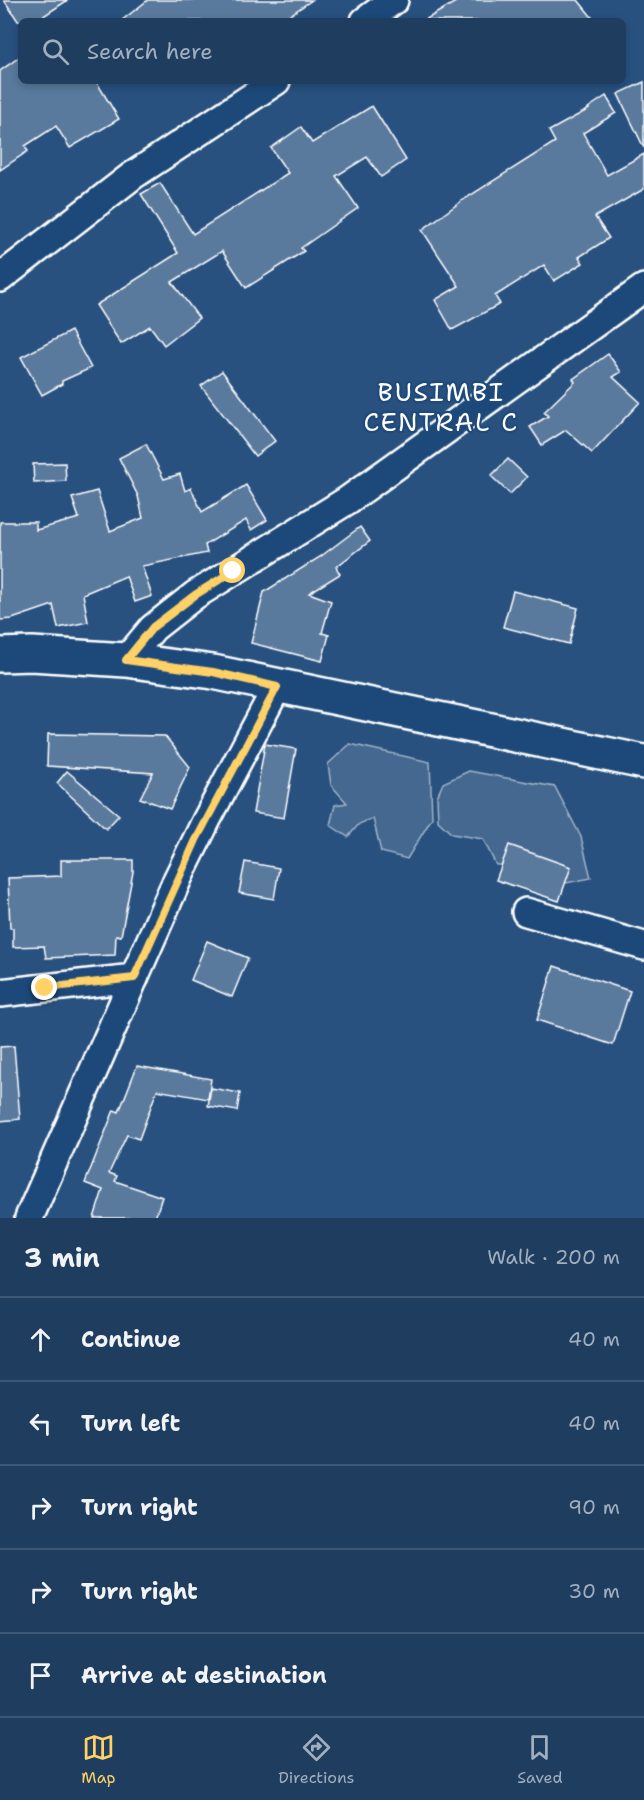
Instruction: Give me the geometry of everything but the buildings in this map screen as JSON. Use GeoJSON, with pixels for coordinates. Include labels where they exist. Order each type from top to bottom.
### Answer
{"type":"FeatureCollection","features":[{"type":"Feature","properties":{"kind":"main road"},"geometry":{"type":"LineString","coordinates":[[0,655],[32,654],[126,660],[213,672],[644,762]]}},
{"type":"Feature","properties":{"kind":"street"},"geometry":{"type":"LineString","coordinates":[[369,18],[394,0]]}},
{"type":"Feature","properties":{"kind":"street"},"geometry":{"type":"LineString","coordinates":[[0,278],[132,176],[271,84]]}},
{"type":"Feature","properties":{"kind":"street"},"geometry":{"type":"LineString","coordinates":[[126,660],[153,627],[195,595],[348,500],[644,288]]}},
{"type":"Feature","properties":{"kind":"street"},"geometry":{"type":"LineString","coordinates":[[29,1218],[196,840],[277,687]]}},
{"type":"Feature","properties":{"kind":"street"},"geometry":{"type":"LineString","coordinates":[[526,912],[644,946]]}},
{"type":"Feature","properties":{"kind":"street"},"geometry":{"type":"LineString","coordinates":[[0,993],[134,978]]}},
{"type":"Feature","properties":{"kind":"shaded area"},"geometry":{"type":"Polygon","coordinates":[[[350,744],[430,762],[432,818],[407,859],[381,852],[373,818],[359,824],[348,837],[330,825],[335,805],[347,803],[331,785],[328,764],[350,744]]]}},
{"type":"Feature","properties":{"kind":"shaded area"},"geometry":{"type":"Polygon","coordinates":[[[469,771],[555,787],[581,837],[591,878],[566,883],[551,863],[496,865],[483,839],[452,834],[438,821],[437,797],[443,783],[469,771]]]}},
{"type":"Feature","properties":{"kind":"district","name":"BUSIMBI CENTRAL C"},"geometry":{"type":"Point","coordinates":[441,406]}},
{"type":"Feature","properties":{"kind":"route"},"geometry":{"type":"LineString","coordinates":[[45,988],[134,978],[196,840],[277,687],[213,672],[126,660],[153,627],[195,595],[233,571]]}}]}
